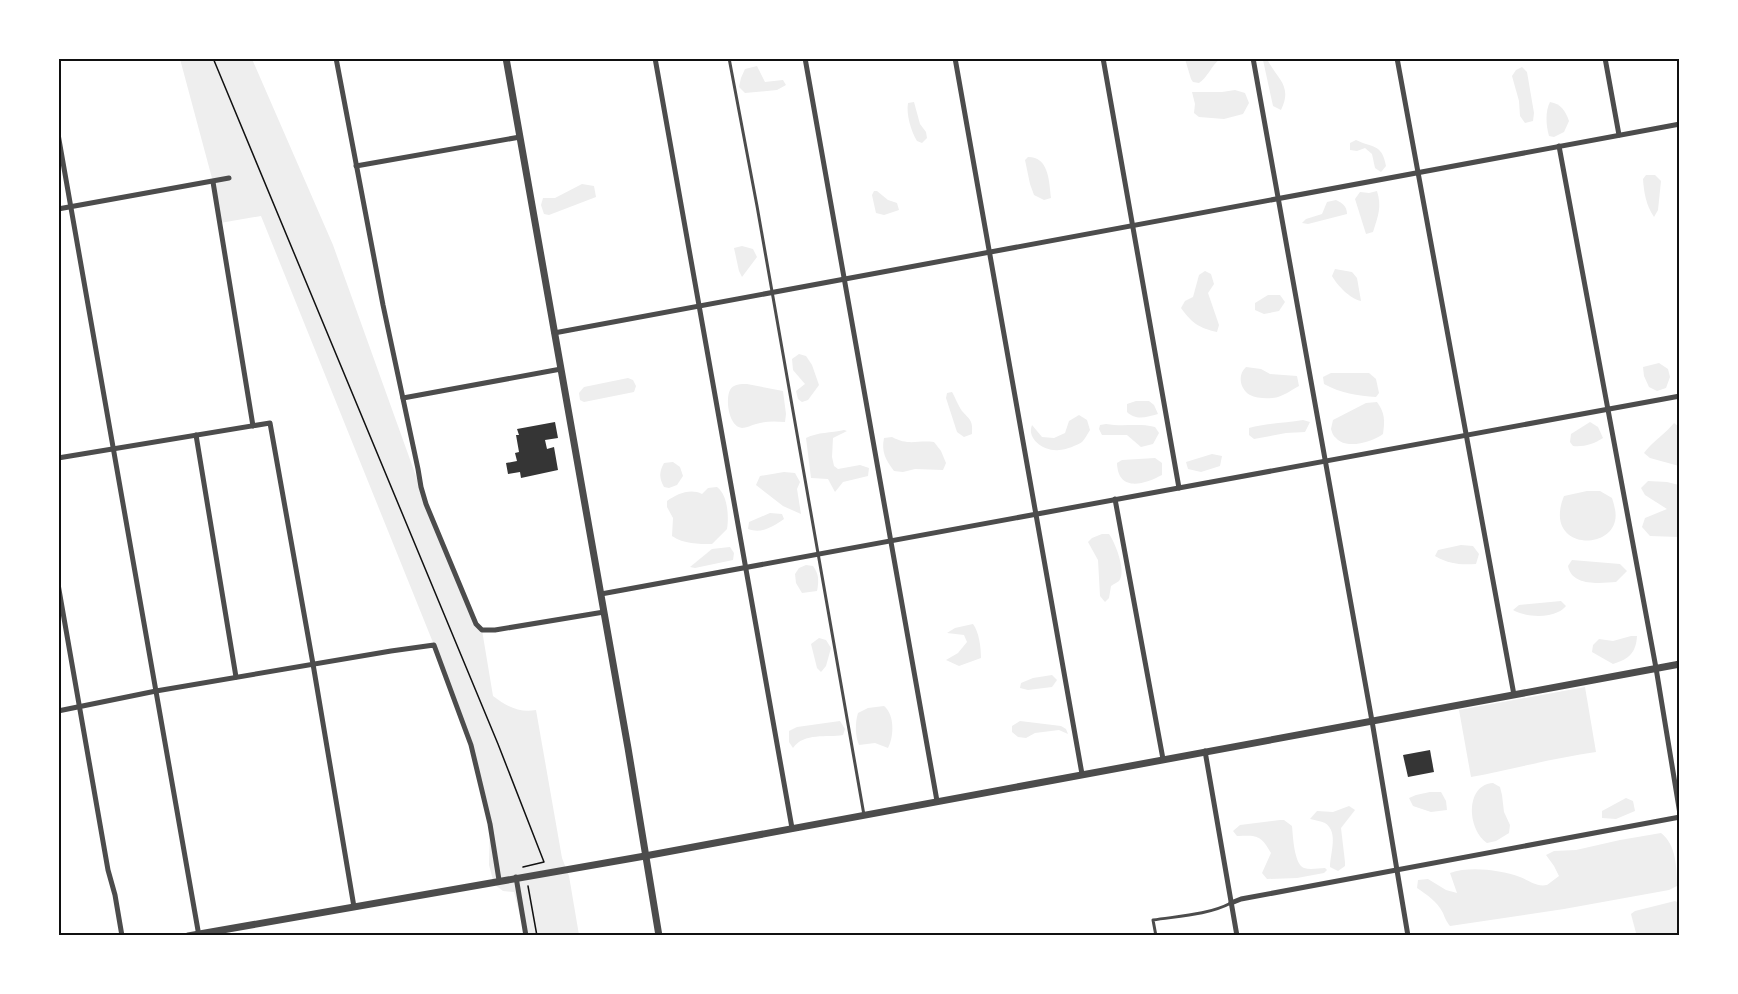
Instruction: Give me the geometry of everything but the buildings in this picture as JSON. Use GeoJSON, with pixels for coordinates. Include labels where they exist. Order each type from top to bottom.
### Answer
{"type":"FeatureCollection","features":[{"type":"Feature","properties":{"kind":"street"},"geometry":{"type":"LineString","coordinates":[[336,58],[421,487],[476,624],[482,630],[504,630],[604,612]]}},
{"type":"Feature","properties":{"kind":"street"},"geometry":{"type":"LineString","coordinates":[[506,58],[659,936]]}},
{"type":"Feature","properties":{"kind":"street"},"geometry":{"type":"LineString","coordinates":[[655,58],[792,828]]}},
{"type":"Feature","properties":{"kind":"street"},"geometry":{"type":"LineString","coordinates":[[804,58],[937,801]]}},
{"type":"Feature","properties":{"kind":"street"},"geometry":{"type":"LineString","coordinates":[[955,58],[1082,774]]}},
{"type":"Feature","properties":{"kind":"street"},"geometry":{"type":"LineString","coordinates":[[1103,58],[1179,488]]}},
{"type":"Feature","properties":{"kind":"street"},"geometry":{"type":"LineString","coordinates":[[1253,58],[1372,721],[1408,936]]}},
{"type":"Feature","properties":{"kind":"street"},"geometry":{"type":"LineString","coordinates":[[1397,58],[1514,695]]}},
{"type":"Feature","properties":{"kind":"street"},"geometry":{"type":"LineString","coordinates":[[1605,58],[1619,135]]}},
{"type":"Feature","properties":{"kind":"street"},"geometry":{"type":"LineString","coordinates":[[554,333],[1680,124]]}},
{"type":"Feature","properties":{"kind":"street"},"geometry":{"type":"LineString","coordinates":[[58,134],[199,934]]}},
{"type":"Feature","properties":{"kind":"street"},"geometry":{"type":"LineString","coordinates":[[356,166],[520,137]]}},
{"type":"Feature","properties":{"kind":"street"},"geometry":{"type":"LineString","coordinates":[[1231,903],[1241,898],[1680,816],[1656,668],[1560,146]]}},
{"type":"Feature","properties":{"kind":"street"},"geometry":{"type":"LineString","coordinates":[[58,208],[229,178]]}},
{"type":"Feature","properties":{"kind":"street"},"geometry":{"type":"LineString","coordinates":[[213,182],[253,426]]}},
{"type":"Feature","properties":{"kind":"street"},"geometry":{"type":"LineString","coordinates":[[403,398],[561,369]]}},
{"type":"Feature","properties":{"kind":"street"},"geometry":{"type":"LineString","coordinates":[[601,594],[1680,396]]}},
{"type":"Feature","properties":{"kind":"street"},"geometry":{"type":"LineString","coordinates":[[58,458],[270,423],[354,907]]}},
{"type":"Feature","properties":{"kind":"street"},"geometry":{"type":"LineString","coordinates":[[196,435],[236,677]]}},
{"type":"Feature","properties":{"kind":"street"},"geometry":{"type":"LineString","coordinates":[[1115,499],[1163,759]]}},
{"type":"Feature","properties":{"kind":"street"},"geometry":{"type":"LineString","coordinates":[[58,584],[108,870],[122,936]]}},
{"type":"Feature","properties":{"kind":"street"},"geometry":{"type":"LineString","coordinates":[[58,711],[313,663],[434,645],[471,745],[490,824],[499,880]]}},
{"type":"Feature","properties":{"kind":"street"},"geometry":{"type":"LineString","coordinates":[[188,936],[645,856],[1680,664]]}},
{"type":"Feature","properties":{"kind":"street"},"geometry":{"type":"LineString","coordinates":[[1206,752],[1237,936]]}},
{"type":"Feature","properties":{"kind":"street"},"geometry":{"type":"LineString","coordinates":[[516,877],[526,936]]}},
{"type":"Feature","properties":{"kind":"lane"},"geometry":{"type":"LineString","coordinates":[[729,58],[864,815]]}},
{"type":"Feature","properties":{"kind":"lane"},"geometry":{"type":"LineString","coordinates":[[1156,936],[1154,920],[1203,913],[1231,903]]}},
{"type":"Feature","properties":{"kind":"path"},"geometry":{"type":"LineString","coordinates":[[213,58],[498,744],[544,862],[523,866]]}},
{"type":"Feature","properties":{"kind":"path"},"geometry":{"type":"LineString","coordinates":[[528,886],[537,936]]}},
{"type":"Feature","properties":{"kind":"shaded area"},"geometry":{"type":"Polygon","coordinates":[[[1185,58],[1220,59],[1199,83],[1191,79],[1185,58]]]}},
{"type":"Feature","properties":{"kind":"shaded area"},"geometry":{"type":"Polygon","coordinates":[[[180,59],[252,59],[333,245],[426,504],[476,624],[482,630],[493,696],[513,708],[536,710],[562,858],[569,876],[579,935],[525,935],[514,892],[503,891],[494,884],[489,865],[490,824],[471,745],[434,645],[261,216],[220,223],[213,182],[180,59]]]}},
{"type":"Feature","properties":{"kind":"shaded area"},"geometry":{"type":"Polygon","coordinates":[[[1267,59],[1284,88],[1285,94],[1281,110],[1273,106],[1263,60],[1267,59]]]}},
{"type":"Feature","properties":{"kind":"shaded area"},"geometry":{"type":"Polygon","coordinates":[[[757,66],[765,82],[783,80],[786,85],[777,90],[745,93],[739,87],[745,69],[757,66]]]}},
{"type":"Feature","properties":{"kind":"shaded area"},"geometry":{"type":"Polygon","coordinates":[[[1522,67],[1527,72],[1534,113],[1533,121],[1525,123],[1520,116],[1519,101],[1512,76],[1522,67]]]}},
{"type":"Feature","properties":{"kind":"shaded area"},"geometry":{"type":"Polygon","coordinates":[[[1235,90],[1245,93],[1249,103],[1243,114],[1224,119],[1199,117],[1194,113],[1195,104],[1192,92],[1235,90]]]}},
{"type":"Feature","properties":{"kind":"shaded area"},"geometry":{"type":"Polygon","coordinates":[[[914,102],[920,124],[926,132],[927,138],[922,143],[917,141],[908,117],[908,103],[914,102]]]}},
{"type":"Feature","properties":{"kind":"shaded area"},"geometry":{"type":"Polygon","coordinates":[[[1550,102],[1562,108],[1569,121],[1564,132],[1554,137],[1549,136],[1547,128],[1550,102]]]}},
{"type":"Feature","properties":{"kind":"shaded area"},"geometry":{"type":"Polygon","coordinates":[[[1356,140],[1376,147],[1382,153],[1386,166],[1381,172],[1375,168],[1372,154],[1365,148],[1357,151],[1350,150],[1350,143],[1356,140]]]}},
{"type":"Feature","properties":{"kind":"shaded area"},"geometry":{"type":"Polygon","coordinates":[[[1028,157],[1035,158],[1044,165],[1051,198],[1044,200],[1034,195],[1025,160],[1028,157]]]}},
{"type":"Feature","properties":{"kind":"shaded area"},"geometry":{"type":"Polygon","coordinates":[[[1646,175],[1655,175],[1661,181],[1658,210],[1654,217],[1645,194],[1643,179],[1646,175]]]}},
{"type":"Feature","properties":{"kind":"shaded area"},"geometry":{"type":"Polygon","coordinates":[[[582,184],[594,186],[596,197],[549,215],[544,214],[541,205],[543,198],[555,198],[582,184]]]}},
{"type":"Feature","properties":{"kind":"shaded area"},"geometry":{"type":"Polygon","coordinates":[[[874,191],[897,203],[899,210],[884,215],[876,213],[872,195],[874,191]]]}},
{"type":"Feature","properties":{"kind":"shaded area"},"geometry":{"type":"Polygon","coordinates":[[[1377,191],[1378,216],[1373,232],[1366,234],[1355,199],[1360,192],[1377,191]]]}},
{"type":"Feature","properties":{"kind":"shaded area"},"geometry":{"type":"Polygon","coordinates":[[[1336,200],[1341,202],[1347,214],[1308,224],[1302,223],[1306,219],[1322,214],[1327,202],[1336,200]]]}},
{"type":"Feature","properties":{"kind":"shaded area"},"geometry":{"type":"Polygon","coordinates":[[[742,246],[753,249],[757,257],[742,277],[734,248],[742,246]]]}},
{"type":"Feature","properties":{"kind":"shaded area"},"geometry":{"type":"Polygon","coordinates":[[[1335,269],[1352,272],[1357,278],[1361,301],[1348,295],[1337,283],[1332,276],[1335,269]]]}},
{"type":"Feature","properties":{"kind":"shaded area"},"geometry":{"type":"Polygon","coordinates":[[[1205,271],[1211,274],[1214,284],[1208,293],[1219,325],[1217,332],[1196,324],[1181,308],[1185,301],[1193,297],[1199,275],[1205,271]]]}},
{"type":"Feature","properties":{"kind":"shaded area"},"geometry":{"type":"Polygon","coordinates":[[[1268,295],[1280,295],[1285,302],[1279,311],[1264,314],[1255,310],[1255,303],[1268,295]]]}},
{"type":"Feature","properties":{"kind":"shaded area"},"geometry":{"type":"Polygon","coordinates":[[[799,354],[806,356],[812,365],[819,385],[808,400],[802,402],[798,399],[796,391],[805,384],[793,370],[792,359],[799,354]]]}},
{"type":"Feature","properties":{"kind":"shaded area"},"geometry":{"type":"Polygon","coordinates":[[[1659,363],[1668,369],[1670,377],[1666,388],[1657,391],[1649,387],[1643,367],[1659,363]]]}},
{"type":"Feature","properties":{"kind":"shaded area"},"geometry":{"type":"Polygon","coordinates":[[[1246,367],[1261,369],[1270,374],[1297,376],[1299,386],[1278,397],[1253,396],[1244,389],[1241,382],[1241,374],[1246,367]]]}},
{"type":"Feature","properties":{"kind":"shaded area"},"geometry":{"type":"Polygon","coordinates":[[[1331,373],[1369,373],[1376,379],[1379,393],[1376,397],[1363,396],[1330,387],[1324,384],[1323,377],[1331,373]]]}},
{"type":"Feature","properties":{"kind":"shaded area"},"geometry":{"type":"Polygon","coordinates":[[[628,378],[633,380],[636,386],[634,392],[584,402],[580,400],[579,393],[584,387],[628,378]]]}},
{"type":"Feature","properties":{"kind":"shaded area"},"geometry":{"type":"Polygon","coordinates":[[[747,384],[783,391],[785,422],[774,421],[742,428],[734,423],[728,406],[730,390],[735,385],[747,384]]]}},
{"type":"Feature","properties":{"kind":"shaded area"},"geometry":{"type":"Polygon","coordinates":[[[952,392],[971,423],[972,434],[964,437],[957,432],[946,398],[947,393],[952,392]]]}},
{"type":"Feature","properties":{"kind":"shaded area"},"geometry":{"type":"Polygon","coordinates":[[[1149,401],[1154,405],[1158,414],[1142,418],[1130,415],[1127,412],[1127,404],[1149,401]]]}},
{"type":"Feature","properties":{"kind":"shaded area"},"geometry":{"type":"Polygon","coordinates":[[[1377,402],[1384,417],[1383,434],[1366,442],[1352,444],[1340,442],[1334,436],[1331,429],[1333,420],[1366,403],[1377,402]]]}},
{"type":"Feature","properties":{"kind":"shaded area"},"geometry":{"type":"Polygon","coordinates":[[[1079,415],[1087,420],[1090,430],[1082,442],[1075,446],[1062,450],[1048,449],[1038,444],[1032,436],[1032,425],[1042,437],[1054,438],[1065,433],[1069,421],[1079,415]]]}},
{"type":"Feature","properties":{"kind":"shaded area"},"geometry":{"type":"Polygon","coordinates":[[[1303,420],[1310,422],[1305,432],[1254,439],[1249,435],[1249,428],[1303,420]]]}},
{"type":"Feature","properties":{"kind":"shaded area"},"geometry":{"type":"Polygon","coordinates":[[[1590,422],[1598,427],[1603,438],[1589,445],[1573,446],[1570,442],[1571,434],[1590,422]]]}},
{"type":"Feature","properties":{"kind":"shaded area"},"geometry":{"type":"Polygon","coordinates":[[[1674,423],[1679,427],[1679,466],[1650,458],[1644,453],[1674,423]]]}},
{"type":"Feature","properties":{"kind":"shaded area"},"geometry":{"type":"Polygon","coordinates":[[[1100,425],[1155,427],[1159,433],[1153,444],[1141,447],[1127,435],[1102,435],[1100,425]]]}},
{"type":"Feature","properties":{"kind":"shaded area"},"geometry":{"type":"Polygon","coordinates":[[[847,431],[833,438],[834,466],[838,469],[860,465],[869,468],[868,476],[843,482],[835,492],[828,479],[811,478],[806,438],[847,431]]]}},
{"type":"Feature","properties":{"kind":"shaded area"},"geometry":{"type":"Polygon","coordinates":[[[892,437],[908,442],[934,442],[946,463],[943,470],[894,471],[883,448],[884,438],[892,437]]]}},
{"type":"Feature","properties":{"kind":"shaded area"},"geometry":{"type":"Polygon","coordinates":[[[1212,454],[1222,456],[1220,466],[1201,472],[1188,469],[1186,462],[1212,454]]]}},
{"type":"Feature","properties":{"kind":"shaded area"},"geometry":{"type":"Polygon","coordinates":[[[1155,458],[1162,463],[1162,475],[1134,484],[1122,479],[1117,463],[1122,460],[1155,458]]]}},
{"type":"Feature","properties":{"kind":"shaded area"},"geometry":{"type":"Polygon","coordinates":[[[673,462],[680,467],[683,476],[677,485],[664,487],[660,478],[661,469],[664,463],[673,462]]]}},
{"type":"Feature","properties":{"kind":"shaded area"},"geometry":{"type":"Polygon","coordinates":[[[784,472],[795,473],[800,482],[797,489],[801,514],[783,506],[756,485],[760,476],[784,472]]]}},
{"type":"Feature","properties":{"kind":"shaded area"},"geometry":{"type":"Polygon","coordinates":[[[1648,481],[1679,485],[1679,537],[1650,536],[1642,527],[1645,518],[1667,509],[1645,495],[1641,488],[1648,481]]]}},
{"type":"Feature","properties":{"kind":"shaded area"},"geometry":{"type":"Polygon","coordinates":[[[717,487],[726,501],[727,529],[712,544],[686,542],[672,536],[673,518],[667,507],[667,501],[684,493],[702,494],[708,488],[717,487]]]}},
{"type":"Feature","properties":{"kind":"shaded area"},"geometry":{"type":"Polygon","coordinates":[[[1600,491],[1612,498],[1616,515],[1610,531],[1601,537],[1579,540],[1569,535],[1562,526],[1560,513],[1564,496],[1600,491]]]}},
{"type":"Feature","properties":{"kind":"shaded area"},"geometry":{"type":"Polygon","coordinates":[[[770,513],[782,514],[784,519],[762,530],[748,529],[749,522],[770,513]]]}},
{"type":"Feature","properties":{"kind":"shaded area"},"geometry":{"type":"Polygon","coordinates":[[[1102,534],[1109,534],[1117,550],[1122,571],[1119,581],[1111,586],[1109,598],[1105,602],[1100,596],[1098,560],[1088,542],[1102,534]]]}},
{"type":"Feature","properties":{"kind":"shaded area"},"geometry":{"type":"Polygon","coordinates":[[[1461,545],[1473,546],[1479,554],[1476,564],[1455,563],[1435,556],[1438,550],[1461,545]]]}},
{"type":"Feature","properties":{"kind":"shaded area"},"geometry":{"type":"Polygon","coordinates":[[[730,547],[734,553],[733,560],[690,567],[712,549],[730,547]]]}},
{"type":"Feature","properties":{"kind":"shaded area"},"geometry":{"type":"Polygon","coordinates":[[[1572,560],[1620,564],[1627,571],[1616,582],[1581,581],[1575,578],[1568,566],[1572,560]]]}},
{"type":"Feature","properties":{"kind":"shaded area"},"geometry":{"type":"Polygon","coordinates":[[[806,565],[813,566],[815,569],[818,587],[817,591],[802,593],[796,583],[795,574],[799,568],[806,565]]]}},
{"type":"Feature","properties":{"kind":"shaded area"},"geometry":{"type":"Polygon","coordinates":[[[1561,601],[1566,606],[1559,612],[1548,615],[1529,615],[1513,610],[1519,605],[1561,601]]]}},
{"type":"Feature","properties":{"kind":"shaded area"},"geometry":{"type":"Polygon","coordinates":[[[973,624],[977,631],[981,658],[959,666],[946,660],[958,653],[967,642],[964,635],[947,633],[955,628],[973,624]]]}},
{"type":"Feature","properties":{"kind":"shaded area"},"geometry":{"type":"Polygon","coordinates":[[[1637,636],[1635,647],[1627,657],[1619,662],[1613,664],[1592,652],[1593,645],[1599,639],[1613,641],[1637,636]]]}},
{"type":"Feature","properties":{"kind":"shaded area"},"geometry":{"type":"Polygon","coordinates":[[[819,638],[826,640],[831,648],[826,666],[821,672],[817,668],[811,644],[819,638]]]}},
{"type":"Feature","properties":{"kind":"shaded area"},"geometry":{"type":"Polygon","coordinates":[[[1052,675],[1057,680],[1052,687],[1028,690],[1020,688],[1021,683],[1033,678],[1052,675]]]}},
{"type":"Feature","properties":{"kind":"shaded area"},"geometry":{"type":"Polygon","coordinates":[[[1585,687],[1596,752],[1471,777],[1459,710],[1585,687]]]}},
{"type":"Feature","properties":{"kind":"shaded area"},"geometry":{"type":"Polygon","coordinates":[[[884,706],[892,720],[888,748],[875,743],[859,745],[856,729],[858,713],[868,708],[884,706]]]}},
{"type":"Feature","properties":{"kind":"shaded area"},"geometry":{"type":"Polygon","coordinates":[[[840,721],[845,729],[843,735],[809,738],[793,748],[789,742],[789,731],[797,727],[840,721]]]}},
{"type":"Feature","properties":{"kind":"shaded area"},"geometry":{"type":"Polygon","coordinates":[[[1020,721],[1061,726],[1068,734],[1059,730],[1035,733],[1026,738],[1018,737],[1012,732],[1012,726],[1020,721]]]}},
{"type":"Feature","properties":{"kind":"shaded area"},"geometry":{"type":"Polygon","coordinates":[[[1493,783],[1500,787],[1504,812],[1510,825],[1509,833],[1496,841],[1487,843],[1476,828],[1472,808],[1477,791],[1493,783]]]}},
{"type":"Feature","properties":{"kind":"shaded area"},"geometry":{"type":"Polygon","coordinates":[[[1430,792],[1441,792],[1446,801],[1447,810],[1431,812],[1413,806],[1409,798],[1430,792]]]}},
{"type":"Feature","properties":{"kind":"shaded area"},"geometry":{"type":"Polygon","coordinates":[[[1626,798],[1633,801],[1635,811],[1616,819],[1602,818],[1602,811],[1626,798]]]}},
{"type":"Feature","properties":{"kind":"shaded area"},"geometry":{"type":"Polygon","coordinates":[[[1349,806],[1355,810],[1341,828],[1345,866],[1338,871],[1330,867],[1332,832],[1325,823],[1310,819],[1317,811],[1333,812],[1349,806]]]}},
{"type":"Feature","properties":{"kind":"shaded area"},"geometry":{"type":"Polygon","coordinates":[[[1280,820],[1292,826],[1295,849],[1301,865],[1307,869],[1325,868],[1327,870],[1324,873],[1297,878],[1267,879],[1262,873],[1271,853],[1267,847],[1258,837],[1237,836],[1233,831],[1240,825],[1280,820]]]}},
{"type":"Feature","properties":{"kind":"shaded area"},"geometry":{"type":"Polygon","coordinates":[[[1661,833],[1670,843],[1676,864],[1677,886],[1669,890],[1450,926],[1438,905],[1417,888],[1418,880],[1428,879],[1446,890],[1457,893],[1450,873],[1476,869],[1503,872],[1536,884],[1547,885],[1559,876],[1546,855],[1554,851],[1576,850],[1661,833]]]}},
{"type":"Feature","properties":{"kind":"shaded area"},"geometry":{"type":"Polygon","coordinates":[[[1675,901],[1679,903],[1679,935],[1640,935],[1636,933],[1631,914],[1675,901]]]}}]}
